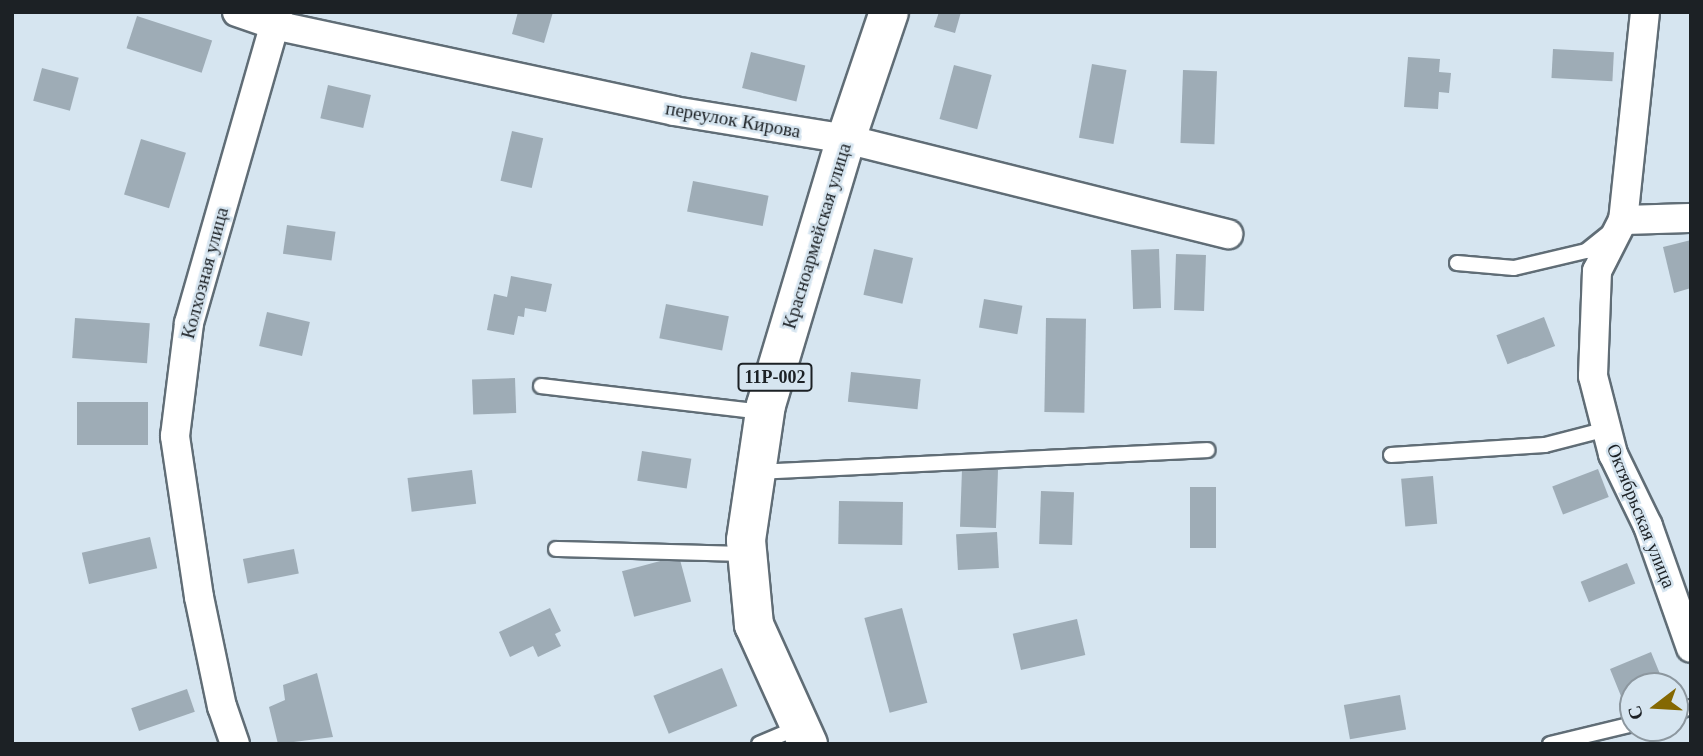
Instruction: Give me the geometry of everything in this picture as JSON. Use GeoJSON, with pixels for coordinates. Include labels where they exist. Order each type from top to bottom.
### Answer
{"type":"FeatureCollection","features":[{"type":"Feature","properties":{"kind":"main road","name":"Красноармейская улица"},"geometry":{"type":"LineString","coordinates":[[804,735],[754,625],[747,554],[756,472],[766,412],[846,139],[889,12]]}},
{"type":"Feature","properties":{"kind":"street","name":"переулок Кирова"},"geometry":{"type":"LineString","coordinates":[[237,12],[674,111],[846,139],[1228,234]]}},
{"type":"Feature","properties":{"kind":"street","name":"Октябрьская улица"},"geometry":{"type":"LineString","coordinates":[[1645,12],[1623,220],[1597,271],[1592,376],[1613,454],[1648,526],[1691,648]]}},
{"type":"Feature","properties":{"kind":"street","name":"Колхозная улица"},"geometry":{"type":"LineString","coordinates":[[236,744],[222,707],[198,597],[175,436],[189,323],[276,19]]}},
{"type":"Feature","properties":{"kind":"street"},"geometry":{"type":"LineString","coordinates":[[1623,220],[1691,218]]}},
{"type":"Feature","properties":{"kind":"lane"},"geometry":{"type":"LineString","coordinates":[[1457,262],[1514,268],[1586,251],[1623,220]]}},
{"type":"Feature","properties":{"kind":"lane"},"geometry":{"type":"LineString","coordinates":[[541,386],[766,412]]}},
{"type":"Feature","properties":{"kind":"lane"},"geometry":{"type":"LineString","coordinates":[[1391,455],[1545,445],[1607,429]]}},
{"type":"Feature","properties":{"kind":"lane"},"geometry":{"type":"LineString","coordinates":[[756,472],[1207,450]]}},
{"type":"Feature","properties":{"kind":"lane"},"geometry":{"type":"LineString","coordinates":[[555,549],[747,554]]}},
{"type":"Feature","properties":{"kind":"lane"},"geometry":{"type":"LineString","coordinates":[[1550,744],[1619,727]]}},
{"type":"Feature","properties":{"kind":"lane"},"geometry":{"type":"LineString","coordinates":[[759,744],[804,735]]}},
{"type":"Feature","properties":{"kind":"building"},"geometry":{"type":"Polygon","coordinates":[[[518,12],[553,12],[544,43],[512,34],[518,12]]]}},
{"type":"Feature","properties":{"kind":"building"},"geometry":{"type":"Polygon","coordinates":[[[939,12],[961,12],[955,33],[934,27],[939,12]]]}},
{"type":"Feature","properties":{"kind":"building"},"geometry":{"type":"Polygon","coordinates":[[[137,16],[212,40],[202,73],[126,48],[137,16]]]}},
{"type":"Feature","properties":{"kind":"building"},"geometry":{"type":"Polygon","coordinates":[[[1553,49],[1614,52],[1612,81],[1551,78],[1553,49]]]}},
{"type":"Feature","properties":{"kind":"building"},"geometry":{"type":"Polygon","coordinates":[[[751,52],[805,66],[796,101],[742,88],[751,52]]]}},
{"type":"Feature","properties":{"kind":"building"},"geometry":{"type":"Polygon","coordinates":[[[1408,57],[1440,59],[1439,72],[1451,73],[1449,93],[1439,92],[1438,109],[1404,107],[1408,57]]]}},
{"type":"Feature","properties":{"kind":"building"},"geometry":{"type":"Polygon","coordinates":[[[1092,64],[1126,70],[1113,144],[1079,138],[1092,64]]]}},
{"type":"Feature","properties":{"kind":"building"},"geometry":{"type":"Polygon","coordinates":[[[954,65],[992,75],[977,129],[940,119],[954,65]]]}},
{"type":"Feature","properties":{"kind":"building"},"geometry":{"type":"Polygon","coordinates":[[[42,68],[79,78],[70,111],[33,101],[42,68]]]}},
{"type":"Feature","properties":{"kind":"building"},"geometry":{"type":"Polygon","coordinates":[[[1183,70],[1217,71],[1214,144],[1180,143],[1183,70]]]}},
{"type":"Feature","properties":{"kind":"building"},"geometry":{"type":"Polygon","coordinates":[[[328,85],[371,95],[363,128],[320,118],[328,85]]]}},
{"type":"Feature","properties":{"kind":"building"},"geometry":{"type":"Polygon","coordinates":[[[512,131],[543,138],[532,188],[501,181],[512,131]]]}},
{"type":"Feature","properties":{"kind":"building"},"geometry":{"type":"Polygon","coordinates":[[[141,139],[186,153],[169,208],[124,194],[141,139]]]}},
{"type":"Feature","properties":{"kind":"building"},"geometry":{"type":"Polygon","coordinates":[[[693,181],[769,196],[763,226],[687,211],[693,181]]]}},
{"type":"Feature","properties":{"kind":"building"},"geometry":{"type":"Polygon","coordinates":[[[287,225],[336,232],[331,261],[283,254],[287,225]]]}},
{"type":"Feature","properties":{"kind":"building"},"geometry":{"type":"Polygon","coordinates":[[[1691,240],[1691,288],[1674,293],[1663,247],[1691,240]]]}},
{"type":"Feature","properties":{"kind":"building"},"geometry":{"type":"Polygon","coordinates":[[[874,249],[913,258],[902,304],[863,295],[874,249]]]}},
{"type":"Feature","properties":{"kind":"building"},"geometry":{"type":"Polygon","coordinates":[[[1159,249],[1161,308],[1133,309],[1131,250],[1159,249]]]}},
{"type":"Feature","properties":{"kind":"building"},"geometry":{"type":"Polygon","coordinates":[[[1176,254],[1206,255],[1204,311],[1174,310],[1176,254]]]}},
{"type":"Feature","properties":{"kind":"building"},"geometry":{"type":"Polygon","coordinates":[[[511,276],[552,284],[546,312],[525,308],[524,317],[518,316],[514,335],[487,330],[494,294],[507,297],[511,276]]]}},
{"type":"Feature","properties":{"kind":"building"},"geometry":{"type":"Polygon","coordinates":[[[984,299],[1022,306],[1017,334],[979,328],[984,299]]]}},
{"type":"Feature","properties":{"kind":"building"},"geometry":{"type":"Polygon","coordinates":[[[666,304],[729,316],[722,351],[659,338],[666,304]]]}},
{"type":"Feature","properties":{"kind":"building"},"geometry":{"type":"Polygon","coordinates":[[[267,312],[310,322],[302,356],[259,346],[267,312]]]}},
{"type":"Feature","properties":{"kind":"building"},"geometry":{"type":"Polygon","coordinates":[[[1544,317],[1555,346],[1507,364],[1496,335],[1544,317]]]}},
{"type":"Feature","properties":{"kind":"building"},"geometry":{"type":"Polygon","coordinates":[[[75,318],[150,323],[147,363],[72,358],[75,318]]]}},
{"type":"Feature","properties":{"kind":"building"},"geometry":{"type":"Polygon","coordinates":[[[1046,318],[1086,319],[1084,413],[1044,412],[1046,318]]]}},
{"type":"Feature","properties":{"kind":"building"},"geometry":{"type":"Polygon","coordinates":[[[851,372],[921,379],[917,409],[848,402],[851,372]]]}},
{"type":"Feature","properties":{"kind":"building"},"geometry":{"type":"Polygon","coordinates":[[[515,378],[516,413],[473,414],[472,380],[515,378]]]}},
{"type":"Feature","properties":{"kind":"building"},"geometry":{"type":"Polygon","coordinates":[[[77,402],[148,402],[148,445],[77,445],[77,402]]]}},
{"type":"Feature","properties":{"kind":"building"},"geometry":{"type":"Polygon","coordinates":[[[642,451],[691,459],[687,488],[637,481],[642,451]]]}},
{"type":"Feature","properties":{"kind":"building"},"geometry":{"type":"Polygon","coordinates":[[[962,469],[998,470],[996,528],[960,527],[962,469]]]}},
{"type":"Feature","properties":{"kind":"building"},"geometry":{"type":"Polygon","coordinates":[[[1598,469],[1609,497],[1563,515],[1552,487],[1598,469]]]}},
{"type":"Feature","properties":{"kind":"building"},"geometry":{"type":"Polygon","coordinates":[[[472,470],[476,504],[412,512],[407,478],[472,470]]]}},
{"type":"Feature","properties":{"kind":"building"},"geometry":{"type":"Polygon","coordinates":[[[1433,476],[1437,524],[1405,527],[1401,479],[1433,476]]]}},
{"type":"Feature","properties":{"kind":"building"},"geometry":{"type":"Polygon","coordinates":[[[1190,487],[1216,487],[1216,548],[1190,548],[1190,487]]]}},
{"type":"Feature","properties":{"kind":"building"},"geometry":{"type":"Polygon","coordinates":[[[1041,491],[1074,492],[1072,545],[1039,544],[1041,491]]]}},
{"type":"Feature","properties":{"kind":"building"},"geometry":{"type":"Polygon","coordinates":[[[839,501],[903,502],[902,545],[838,544],[839,501]]]}},
{"type":"Feature","properties":{"kind":"building"},"geometry":{"type":"Polygon","coordinates":[[[997,532],[999,568],[958,570],[956,534],[997,532]]]}},
{"type":"Feature","properties":{"kind":"building"},"geometry":{"type":"Polygon","coordinates":[[[150,537],[157,568],[89,584],[82,553],[150,537]]]}},
{"type":"Feature","properties":{"kind":"building"},"geometry":{"type":"Polygon","coordinates":[[[294,549],[299,574],[248,583],[243,559],[294,549]]]}},
{"type":"Feature","properties":{"kind":"building"},"geometry":{"type":"Polygon","coordinates":[[[679,556],[691,601],[634,617],[622,571],[679,556]]]}},
{"type":"Feature","properties":{"kind":"building"},"geometry":{"type":"Polygon","coordinates":[[[1627,563],[1635,583],[1589,602],[1581,582],[1627,563]]]}},
{"type":"Feature","properties":{"kind":"building"},"geometry":{"type":"Polygon","coordinates":[[[550,608],[561,631],[555,634],[561,646],[538,657],[533,646],[510,657],[499,632],[550,608]]]}},
{"type":"Feature","properties":{"kind":"building"},"geometry":{"type":"Polygon","coordinates":[[[902,608],[927,703],[890,713],[864,618],[902,608]]]}},
{"type":"Feature","properties":{"kind":"building"},"geometry":{"type":"Polygon","coordinates":[[[1077,619],[1085,655],[1021,670],[1013,634],[1077,619]]]}},
{"type":"Feature","properties":{"kind":"building"},"geometry":{"type":"Polygon","coordinates":[[[1651,652],[1659,672],[1619,672],[1619,691],[1610,669],[1651,652]]]}},
{"type":"Feature","properties":{"kind":"building"},"geometry":{"type":"Polygon","coordinates":[[[722,668],[737,706],[669,734],[653,696],[722,668]]]}},
{"type":"Feature","properties":{"kind":"building"},"geometry":{"type":"Polygon","coordinates":[[[317,673],[333,737],[278,744],[269,707],[285,700],[283,685],[317,673]]]}},
{"type":"Feature","properties":{"kind":"building"},"geometry":{"type":"Polygon","coordinates":[[[187,689],[195,712],[139,731],[131,708],[187,689]]]}},
{"type":"Feature","properties":{"kind":"building"},"geometry":{"type":"Polygon","coordinates":[[[1400,695],[1406,729],[1350,739],[1344,705],[1400,695]]]}}]}
